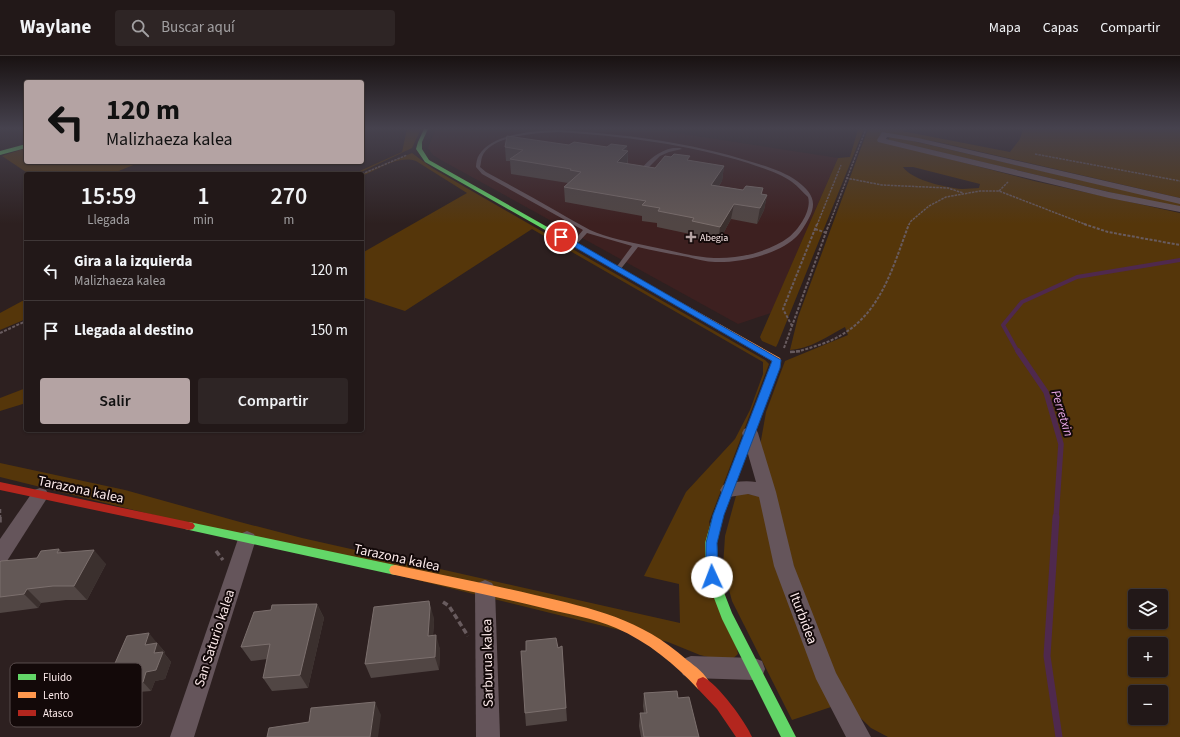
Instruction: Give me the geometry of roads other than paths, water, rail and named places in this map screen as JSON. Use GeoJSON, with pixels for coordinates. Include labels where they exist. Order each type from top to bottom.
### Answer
{"type":"FeatureCollection","features":[{"type":"Feature","properties":{"kind":"street"},"geometry":{"type":"LineString","coordinates":[[427,161],[777,360],[729,490],[718,515],[711,543],[712,577],[726,614],[789,737]]}},
{"type":"Feature","properties":{"kind":"street"},"geometry":{"type":"LineString","coordinates":[[967,161],[1109,195],[1180,210]]}},
{"type":"Feature","properties":{"kind":"street"},"geometry":{"type":"LineString","coordinates":[[1007,161],[1180,201]]}},
{"type":"Feature","properties":{"kind":"street","name":"Iturbidea"},"geometry":{"type":"LineString","coordinates":[[750,433],[767,492],[784,566],[827,679],[860,737]]}},
{"type":"Feature","properties":{"kind":"street","name":"Tarazona kalea"},"geometry":{"type":"LineString","coordinates":[[0,486],[485,590],[608,618],[659,646],[687,667],[722,704],[745,737]]}},
{"type":"Feature","properties":{"kind":"street"},"geometry":{"type":"LineString","coordinates":[[729,490],[748,487],[767,492]]}},
{"type":"Feature","properties":{"kind":"street"},"geometry":{"type":"LineString","coordinates":[[0,555],[40,494]]}},
{"type":"Feature","properties":{"kind":"street","name":"San Saturio kalea"},"geometry":{"type":"LineString","coordinates":[[182,737],[247,539]]}},
{"type":"Feature","properties":{"kind":"street","name":"Sarburua kalea"},"geometry":{"type":"LineString","coordinates":[[485,590],[488,737]]}},
{"type":"Feature","properties":{"kind":"street"},"geometry":{"type":"LineString","coordinates":[[687,667],[754,669]]}},
{"type":"Feature","properties":{"kind":"lane"},"geometry":{"type":"LineString","coordinates":[[479,161],[478,167],[484,173],[586,230],[636,245],[701,258],[730,260],[753,255],[789,242],[799,231],[812,206],[811,198],[798,184],[762,166],[742,161]]}},
{"type":"Feature","properties":{"kind":"lane"},"geometry":{"type":"LineString","coordinates":[[642,171],[652,161]]}},
{"type":"Feature","properties":{"kind":"lane"},"geometry":{"type":"LineString","coordinates":[[574,244],[586,230]]}},
{"type":"Feature","properties":{"kind":"lane"},"geometry":{"type":"LineString","coordinates":[[618,269],[636,245]]}},
{"type":"Feature","properties":{"kind":"waterway","name":"Perretxin"},"geometry":{"type":"LineString","coordinates":[[1018,352],[1003,325],[1022,302],[1077,277],[1180,260]]}},
{"type":"Feature","properties":{"kind":"waterway","name":"Perretxin"},"geometry":{"type":"LineString","coordinates":[[1018,351],[1046,392],[1061,444],[1056,518]]}},
{"type":"Feature","properties":{"kind":"waterway","name":"Perretxin"},"geometry":{"type":"LineString","coordinates":[[1056,517],[1047,656],[1059,737]]}},
{"type":"Feature","properties":{"kind":"place","name":"Abegia"},"geometry":{"type":"Point","coordinates":[691,237]}}]}
